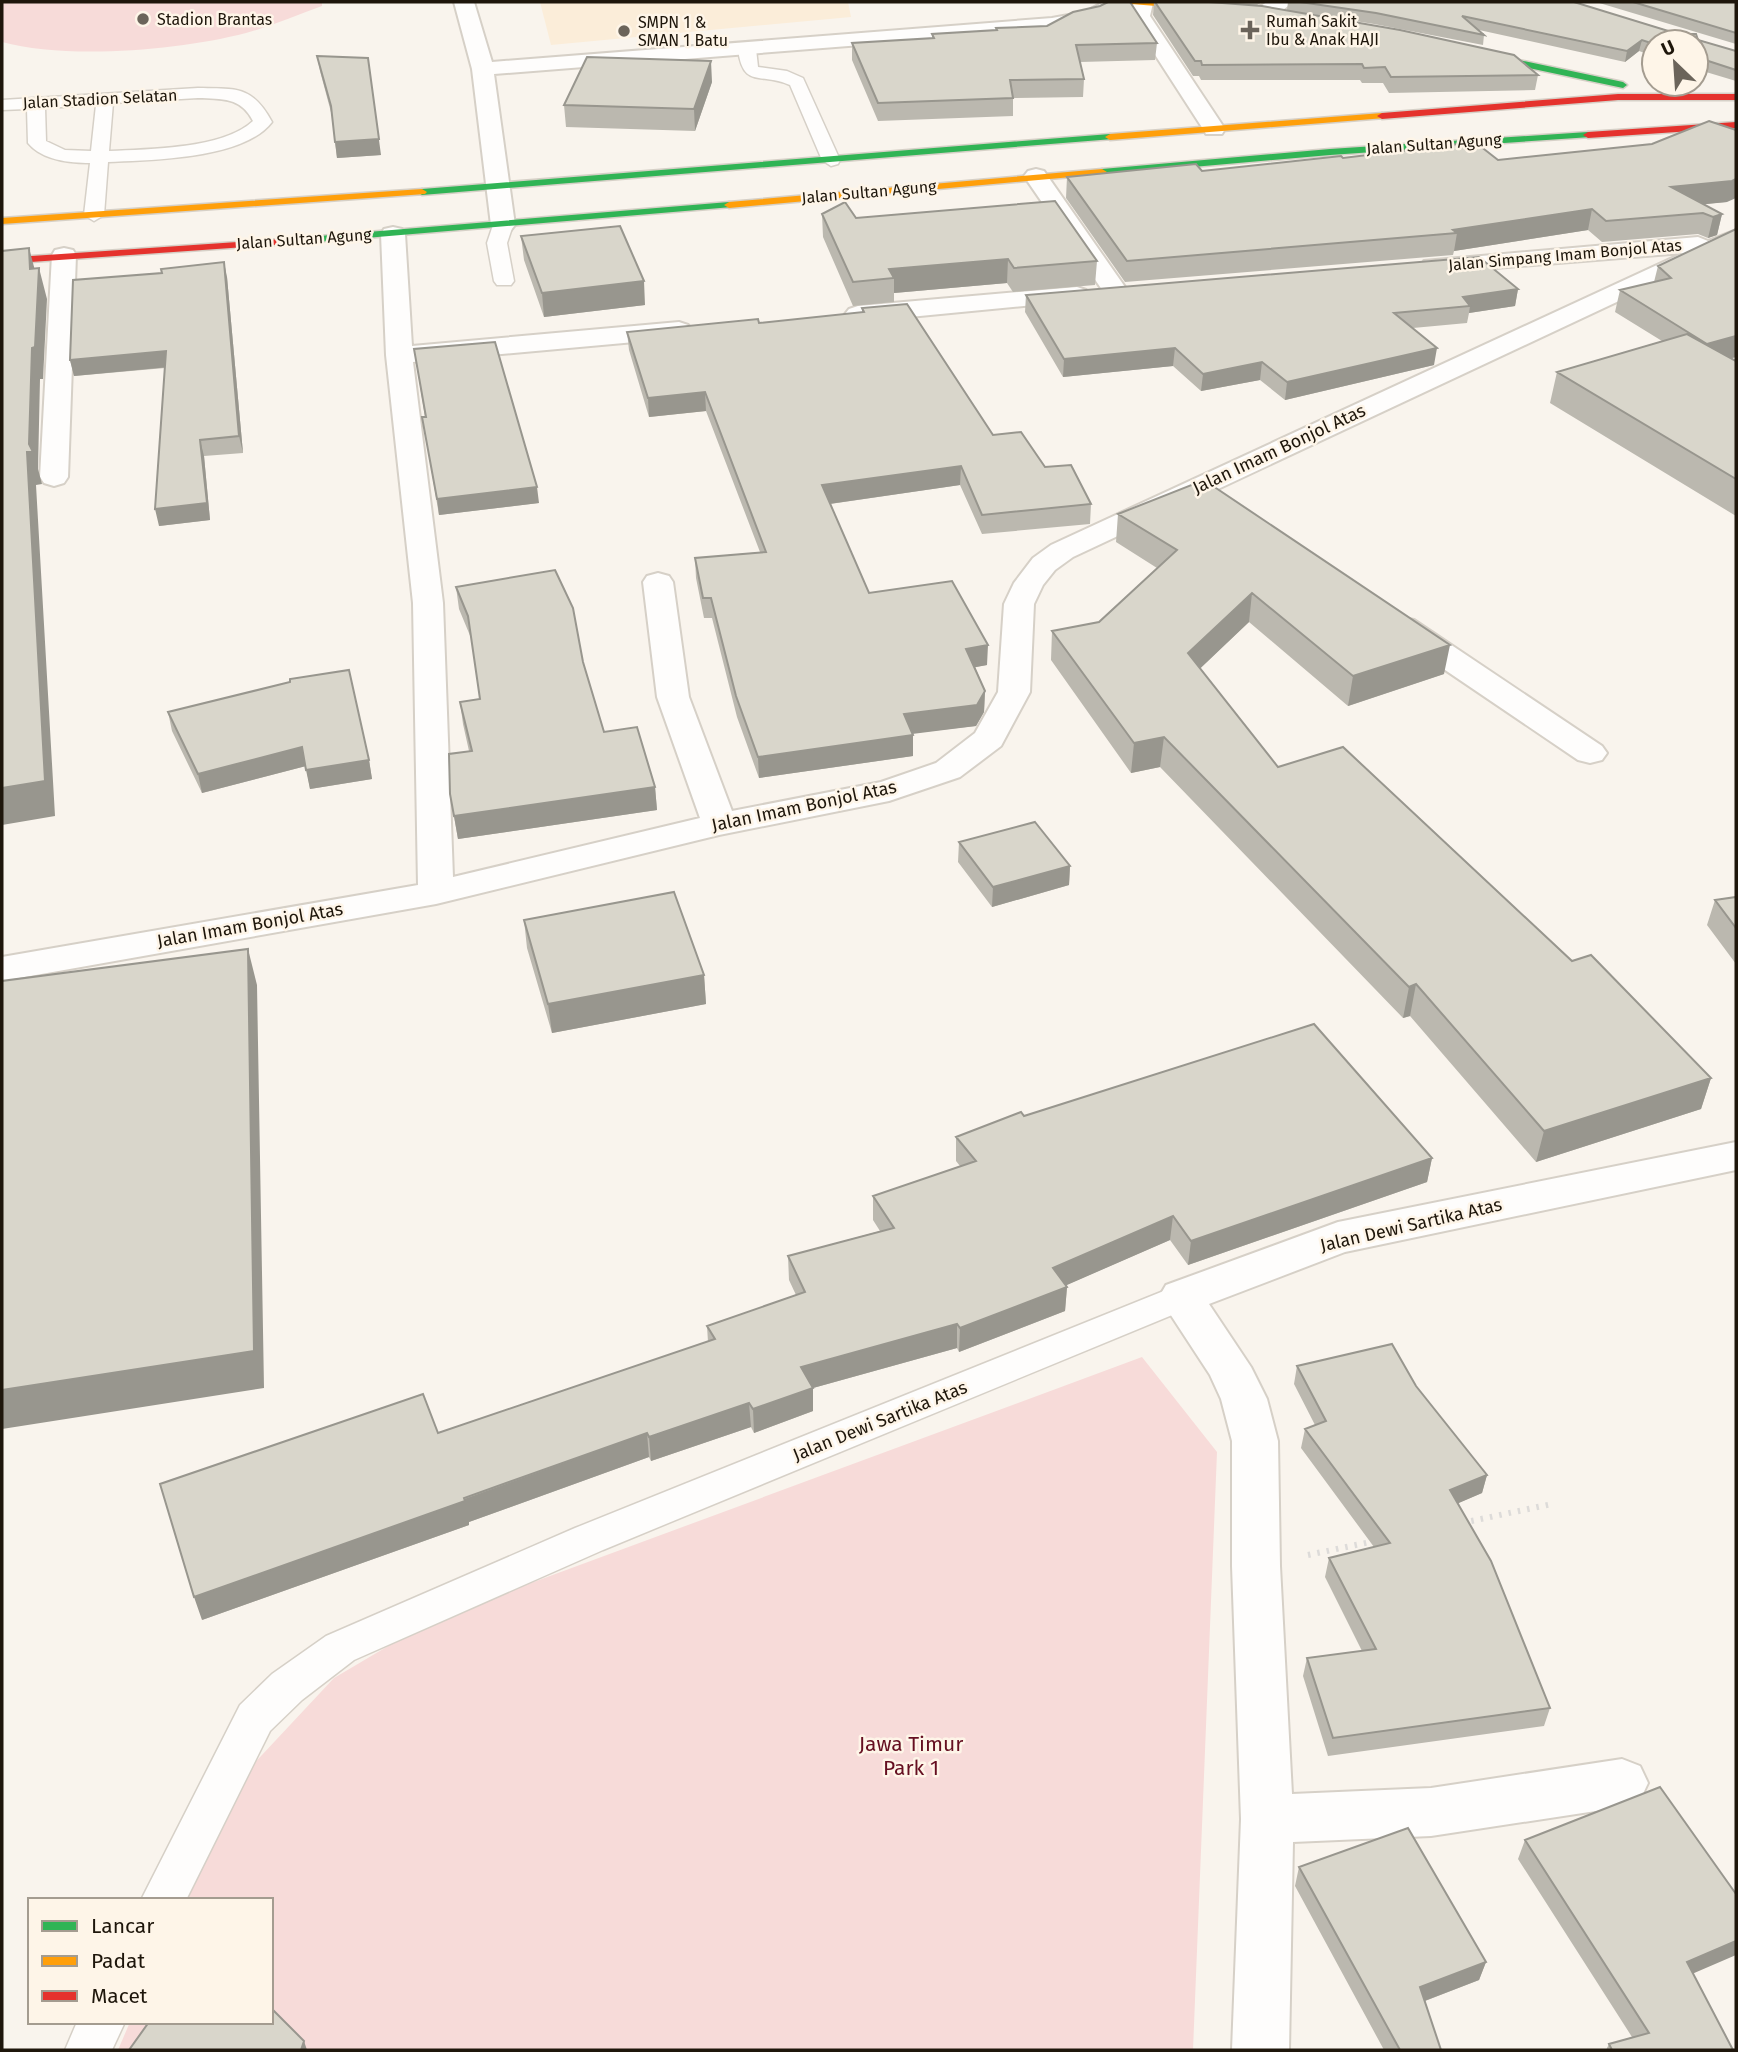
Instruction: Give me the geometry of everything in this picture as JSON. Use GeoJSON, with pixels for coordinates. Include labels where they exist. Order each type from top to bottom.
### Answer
{"type":"FeatureCollection","features":[{"type":"Feature","properties":{"kind":"main road"},"geometry":{"type":"LineString","coordinates":[[1137,2],[1222,9]]}},
{"type":"Feature","properties":{"kind":"main road"},"geometry":{"type":"LineString","coordinates":[[1462,51],[1640,89]]}},
{"type":"Feature","properties":{"kind":"main road","name":"Jalan Sultan Agung"},"geometry":{"type":"LineString","coordinates":[[2,221],[500,186],[1640,97]]}},
{"type":"Feature","properties":{"kind":"main road","name":"Jalan Sultan Agung"},"geometry":{"type":"LineString","coordinates":[[1710,97],[1736,97]]}},
{"type":"Feature","properties":{"kind":"main road"},"geometry":{"type":"LineString","coordinates":[[1304,122],[1292,134],[1295,139],[1302,145],[1330,152]]}},
{"type":"Feature","properties":{"kind":"main road","name":"Jalan Sultan Agung"},"geometry":{"type":"LineString","coordinates":[[2,261],[503,225],[1330,152],[1736,125]]}},
{"type":"Feature","properties":{"kind":"street"},"geometry":{"type":"LineString","coordinates":[[464,2],[483,69],[503,225]]}},
{"type":"Feature","properties":{"kind":"street"},"geometry":{"type":"LineString","coordinates":[[483,69],[1052,24],[1091,17],[1119,2]]}},
{"type":"Feature","properties":{"kind":"street"},"geometry":{"type":"LineString","coordinates":[[1137,2],[1140,16],[1214,129]]}},
{"type":"Feature","properties":{"kind":"street"},"geometry":{"type":"LineString","coordinates":[[1255,11],[1284,9]]}},
{"type":"Feature","properties":{"kind":"street"},"geometry":{"type":"LineString","coordinates":[[1036,176],[1116,292]]}},
{"type":"Feature","properties":{"kind":"street"},"geometry":{"type":"LineString","coordinates":[[393,233],[399,355],[428,603],[436,893]]}},
{"type":"Feature","properties":{"kind":"street","name":"Jalan Simpang Imam Bonjol Atas"},"geometry":{"type":"LineString","coordinates":[[1408,268],[1732,239]]}},
{"type":"Feature","properties":{"kind":"street","name":"Jalan Imam Bonjol Atas"},"geometry":{"type":"LineString","coordinates":[[2,969],[436,893],[719,824],[889,791],[948,770],[989,739],[1014,692],[1019,604],[1029,583],[1044,564],[1062,551],[1732,239]]}},
{"type":"Feature","properties":{"kind":"street"},"geometry":{"type":"LineString","coordinates":[[54,477],[64,255]]}},
{"type":"Feature","properties":{"kind":"street"},"geometry":{"type":"LineString","coordinates":[[840,316],[1144,289]]}},
{"type":"Feature","properties":{"kind":"street"},"geometry":{"type":"LineString","coordinates":[[399,355],[702,328]]}},
{"type":"Feature","properties":{"kind":"street"},"geometry":{"type":"LineString","coordinates":[[1195,488],[1229,510]]}},
{"type":"Feature","properties":{"kind":"street"},"geometry":{"type":"LineString","coordinates":[[657,582],[673,697],[719,824]]}},
{"type":"Feature","properties":{"kind":"street"},"geometry":{"type":"LineString","coordinates":[[1376,609],[1590,753]]}},
{"type":"Feature","properties":{"kind":"street","name":"Jalan Dewi Sartika Atas"},"geometry":{"type":"LineString","coordinates":[[1181,1297],[1338,1238],[1736,1156]]}},
{"type":"Feature","properties":{"kind":"street"},"geometry":{"type":"LineString","coordinates":[[1181,1297],[1229,1367],[1244,1399],[1255,1441],[1256,1566],[1267,1819],[1261,2050]]}},
{"type":"Feature","properties":{"kind":"street"},"geometry":{"type":"LineString","coordinates":[[1267,1819],[1431,1812],[1622,1783]]}},
{"type":"Feature","properties":{"kind":"lane"},"geometry":{"type":"LineString","coordinates":[[747,50],[749,67],[753,71],[781,75],[797,82],[831,160]]}},
{"type":"Feature","properties":{"kind":"lane","name":"Jalan Stadion Selatan"},"geometry":{"type":"LineString","coordinates":[[2,105],[198,93],[234,94],[254,105],[263,122],[246,136],[214,145],[101,157]]}},
{"type":"Feature","properties":{"kind":"lane"},"geometry":{"type":"LineString","coordinates":[[94,215],[105,99]]}},
{"type":"Feature","properties":{"kind":"lane"},"geometry":{"type":"LineString","coordinates":[[36,103],[37,143],[51,152],[101,157]]}},
{"type":"Feature","properties":{"kind":"lane"},"geometry":{"type":"LineString","coordinates":[[503,225],[497,243],[504,281]]}},
{"type":"Feature","properties":{"kind":"lane","name":"Jalan Dewi Sartika Atas"},"geometry":{"type":"LineString","coordinates":[[164,1898],[255,1718],[287,1687],[340,1648],[589,1539],[1181,1297]]}},
{"type":"Feature","properties":{"kind":"lane"},"geometry":{"type":"LineString","coordinates":[[88,2050],[101,2024]]}},
{"type":"Feature","properties":{"kind":"path"},"geometry":{"type":"LineString","coordinates":[[1458,1524],[1552,1504]]}},
{"type":"Feature","properties":{"kind":"path"},"geometry":{"type":"LineString","coordinates":[[1256,1566],[1377,1541]]}},
{"type":"Feature","properties":{"kind":"shaded area","name":"SMPN 1 & SMAN 1 Batu"},"geometry":{"type":"Polygon","coordinates":[[[540,2],[848,2],[851,17],[551,45],[540,2]]]}},
{"type":"Feature","properties":{"kind":"green space","name":"Stadion Brantas"},"geometry":{"type":"Polygon","coordinates":[[[2,2],[322,2],[322,6],[256,30],[220,39],[157,48],[91,52],[58,51],[2,42],[2,2]]]}},
{"type":"Feature","properties":{"kind":"green space","name":"Jawa Timur Park 1"},"geometry":{"type":"Polygon","coordinates":[[[1142,1357],[1217,1452],[1193,2050],[118,2050],[129,2024],[273,2024],[273,1898],[183,1898],[230,1789],[334,1678],[434,1619],[1142,1357]]]}},
{"type":"Feature","properties":{"kind":"building"},"geometry":{"type":"Polygon","coordinates":[[[1108,2],[1130,2],[1157,43],[1076,45],[1084,79],[1010,80],[1013,98],[878,103],[852,43],[934,38],[932,34],[997,30],[996,28],[1047,26],[1073,12],[1108,2]]]}},
{"type":"Feature","properties":{"kind":"building"},"geometry":{"type":"Polygon","coordinates":[[[1155,2],[1262,6],[1400,30],[1514,55],[1538,75],[1391,77],[1385,67],[1364,68],[1362,64],[1202,65],[1201,61],[1195,61],[1155,2]]]}},
{"type":"Feature","properties":{"kind":"building"},"geometry":{"type":"Polygon","coordinates":[[[1300,2],[1574,2],[1658,28],[1640,28],[1640,41],[1627,51],[1462,16],[1484,35],[1376,13],[1300,2]]]}},
{"type":"Feature","properties":{"kind":"building"},"geometry":{"type":"Polygon","coordinates":[[[1633,2],[1736,2],[1736,33],[1633,2]]]}},
{"type":"Feature","properties":{"kind":"building"},"geometry":{"type":"Polygon","coordinates":[[[1710,43],[1736,51],[1736,70],[1710,62],[1710,43]]]}},
{"type":"Feature","properties":{"kind":"building"},"geometry":{"type":"Polygon","coordinates":[[[317,56],[368,58],[379,139],[335,142],[331,106],[317,56]]]}},
{"type":"Feature","properties":{"kind":"building"},"geometry":{"type":"Polygon","coordinates":[[[587,57],[711,61],[694,109],[564,105],[587,57]]]}},
{"type":"Feature","properties":{"kind":"building"},"geometry":{"type":"Polygon","coordinates":[[[1709,121],[1736,130],[1736,179],[1671,187],[1722,214],[1713,217],[1703,213],[1606,221],[1592,209],[1453,230],[1457,233],[1127,261],[1067,177],[1196,164],[1202,171],[1475,142],[1498,160],[1652,144],[1709,121]]]}},
{"type":"Feature","properties":{"kind":"building"},"geometry":{"type":"Polygon","coordinates":[[[1055,201],[1097,261],[1014,268],[1008,259],[889,269],[894,278],[853,282],[822,214],[845,202],[856,218],[1055,201]]]}},
{"type":"Feature","properties":{"kind":"building"},"geometry":{"type":"Polygon","coordinates":[[[620,226],[644,281],[542,293],[521,236],[620,226]]]}},
{"type":"Feature","properties":{"kind":"building"},"geometry":{"type":"Polygon","coordinates":[[[1736,229],[1736,336],[1707,344],[1620,290],[1671,278],[1658,266],[1736,229]]]}},
{"type":"Feature","properties":{"kind":"building"},"geometry":{"type":"Polygon","coordinates":[[[29,248],[30,269],[39,268],[35,347],[32,348],[29,444],[33,452],[27,452],[45,781],[2,788],[2,251],[29,248]]]}},
{"type":"Feature","properties":{"kind":"building"},"geometry":{"type":"Polygon","coordinates":[[[1479,257],[1518,289],[1463,297],[1470,306],[1394,313],[1437,348],[1287,382],[1262,362],[1203,374],[1175,348],[1064,359],[1026,295],[1479,257]]]}},
{"type":"Feature","properties":{"kind":"building"},"geometry":{"type":"Polygon","coordinates":[[[224,262],[239,436],[200,440],[207,503],[155,509],[166,351],[70,360],[73,280],[162,273],[161,269],[224,262]]]}},
{"type":"Feature","properties":{"kind":"building"},"geometry":{"type":"Polygon","coordinates":[[[907,304],[993,435],[1021,432],[1045,467],[1071,465],[1091,504],[982,515],[961,466],[822,485],[869,593],[952,581],[988,645],[966,649],[985,691],[977,705],[904,714],[913,735],[758,757],[736,696],[711,598],[703,598],[695,558],[766,552],[705,392],[648,398],[627,332],[758,319],[759,323],[864,312],[862,308],[907,304]]]}},
{"type":"Feature","properties":{"kind":"building"},"geometry":{"type":"Polygon","coordinates":[[[1687,334],[1736,361],[1736,479],[1557,372],[1687,334]]]}},
{"type":"Feature","properties":{"kind":"building"},"geometry":{"type":"Polygon","coordinates":[[[495,342],[537,487],[437,499],[422,417],[426,417],[414,349],[495,342]]]}},
{"type":"Feature","properties":{"kind":"building"},"geometry":{"type":"Polygon","coordinates":[[[1204,480],[1450,645],[1353,676],[1252,593],[1188,653],[1278,767],[1343,747],[1572,961],[1591,955],[1711,1078],[1544,1131],[1416,984],[1409,987],[1164,737],[1134,743],[1052,631],[1099,622],[1177,550],[1118,514],[1204,480]]]}},
{"type":"Feature","properties":{"kind":"building"},"geometry":{"type":"Polygon","coordinates":[[[555,570],[573,608],[583,662],[604,732],[637,727],[655,787],[454,816],[450,794],[449,754],[472,751],[460,702],[480,699],[468,616],[456,587],[555,570]]]}},
{"type":"Feature","properties":{"kind":"building"},"geometry":{"type":"Polygon","coordinates":[[[349,670],[369,760],[306,770],[302,747],[198,774],[168,712],[290,682],[290,679],[349,670]]]}},
{"type":"Feature","properties":{"kind":"building"},"geometry":{"type":"Polygon","coordinates":[[[1035,822],[1070,866],[993,887],[959,842],[1035,822]]]}},
{"type":"Feature","properties":{"kind":"building"},"geometry":{"type":"Polygon","coordinates":[[[674,892],[704,975],[548,1004],[524,920],[674,892]]]}},
{"type":"Feature","properties":{"kind":"building"},"geometry":{"type":"Polygon","coordinates":[[[1736,897],[1736,928],[1715,900],[1736,897]]]}},
{"type":"Feature","properties":{"kind":"building"},"geometry":{"type":"Polygon","coordinates":[[[248,949],[254,1351],[2,1390],[2,981],[248,949]]]}},
{"type":"Feature","properties":{"kind":"building"},"geometry":{"type":"Polygon","coordinates":[[[1314,1024],[1432,1158],[1191,1241],[1173,1216],[1053,1268],[1067,1287],[960,1328],[957,1324],[801,1367],[813,1388],[753,1409],[749,1403],[649,1437],[647,1433],[194,1597],[160,1484],[423,1394],[438,1433],[715,1339],[707,1326],[805,1292],[788,1256],[894,1228],[873,1196],[976,1161],[956,1137],[1021,1112],[1024,1116],[1314,1024]]]}},
{"type":"Feature","properties":{"kind":"building"},"geometry":{"type":"Polygon","coordinates":[[[1392,1344],[1416,1386],[1487,1475],[1450,1490],[1491,1561],[1550,1708],[1333,1738],[1307,1658],[1376,1649],[1329,1558],[1390,1543],[1305,1429],[1326,1421],[1297,1366],[1392,1344]]]}},
{"type":"Feature","properties":{"kind":"building"},"geometry":{"type":"Polygon","coordinates":[[[1660,1787],[1736,1894],[1736,1941],[1687,1962],[1733,2050],[1612,2050],[1609,2044],[1649,2033],[1525,1840],[1660,1787]]]}},
{"type":"Feature","properties":{"kind":"building"},"geometry":{"type":"Polygon","coordinates":[[[1408,1828],[1486,1962],[1420,1987],[1441,2050],[1400,2050],[1299,1867],[1408,1828]]]}},
{"type":"Feature","properties":{"kind":"building"},"geometry":{"type":"Polygon","coordinates":[[[273,2010],[304,2041],[301,2050],[129,2050],[148,2024],[273,2024],[273,2010]]]}},
{"type":"Feature","properties":{"kind":"traffic: fast"},"geometry":{"type":"LineString","coordinates":[[1476,54],[1623,85]]}},
{"type":"Feature","properties":{"kind":"traffic: fast"},"geometry":{"type":"LineString","coordinates":[[1102,172],[1330,152],[1588,135]]}},
{"type":"Feature","properties":{"kind":"traffic: fast"},"geometry":{"type":"LineString","coordinates":[[422,192],[1110,137]]}},
{"type":"Feature","properties":{"kind":"traffic: fast"},"geometry":{"type":"LineString","coordinates":[[283,242],[729,205]]}},
{"type":"Feature","properties":{"kind":"traffic: slow"},"geometry":{"type":"LineString","coordinates":[[1131,2],[1207,8]]}},
{"type":"Feature","properties":{"kind":"traffic: slow"},"geometry":{"type":"LineString","coordinates":[[1110,137],[1382,116]]}},
{"type":"Feature","properties":{"kind":"traffic: slow"},"geometry":{"type":"LineString","coordinates":[[729,205],[1102,172]]}},
{"type":"Feature","properties":{"kind":"traffic: slow"},"geometry":{"type":"LineString","coordinates":[[2,221],[422,192]]}},
{"type":"Feature","properties":{"kind":"traffic: jam"},"geometry":{"type":"LineString","coordinates":[[1382,116],[1618,97],[1736,97]]}},
{"type":"Feature","properties":{"kind":"traffic: jam"},"geometry":{"type":"LineString","coordinates":[[1588,135],[1736,125]]}},
{"type":"Feature","properties":{"kind":"traffic: jam"},"geometry":{"type":"LineString","coordinates":[[2,261],[283,242]]}},
{"type":"Feature","properties":{"kind":"place","name":"Stadion Brantas"},"geometry":{"type":"Point","coordinates":[143,19]}},
{"type":"Feature","properties":{"kind":"place","name":"Rumah Sakit Ibu & Anak HAJI"},"geometry":{"type":"Point","coordinates":[1250,30]}},
{"type":"Feature","properties":{"kind":"place","name":"SMPN 1 & SMAN 1 Batu"},"geometry":{"type":"Point","coordinates":[624,31]}}]}
